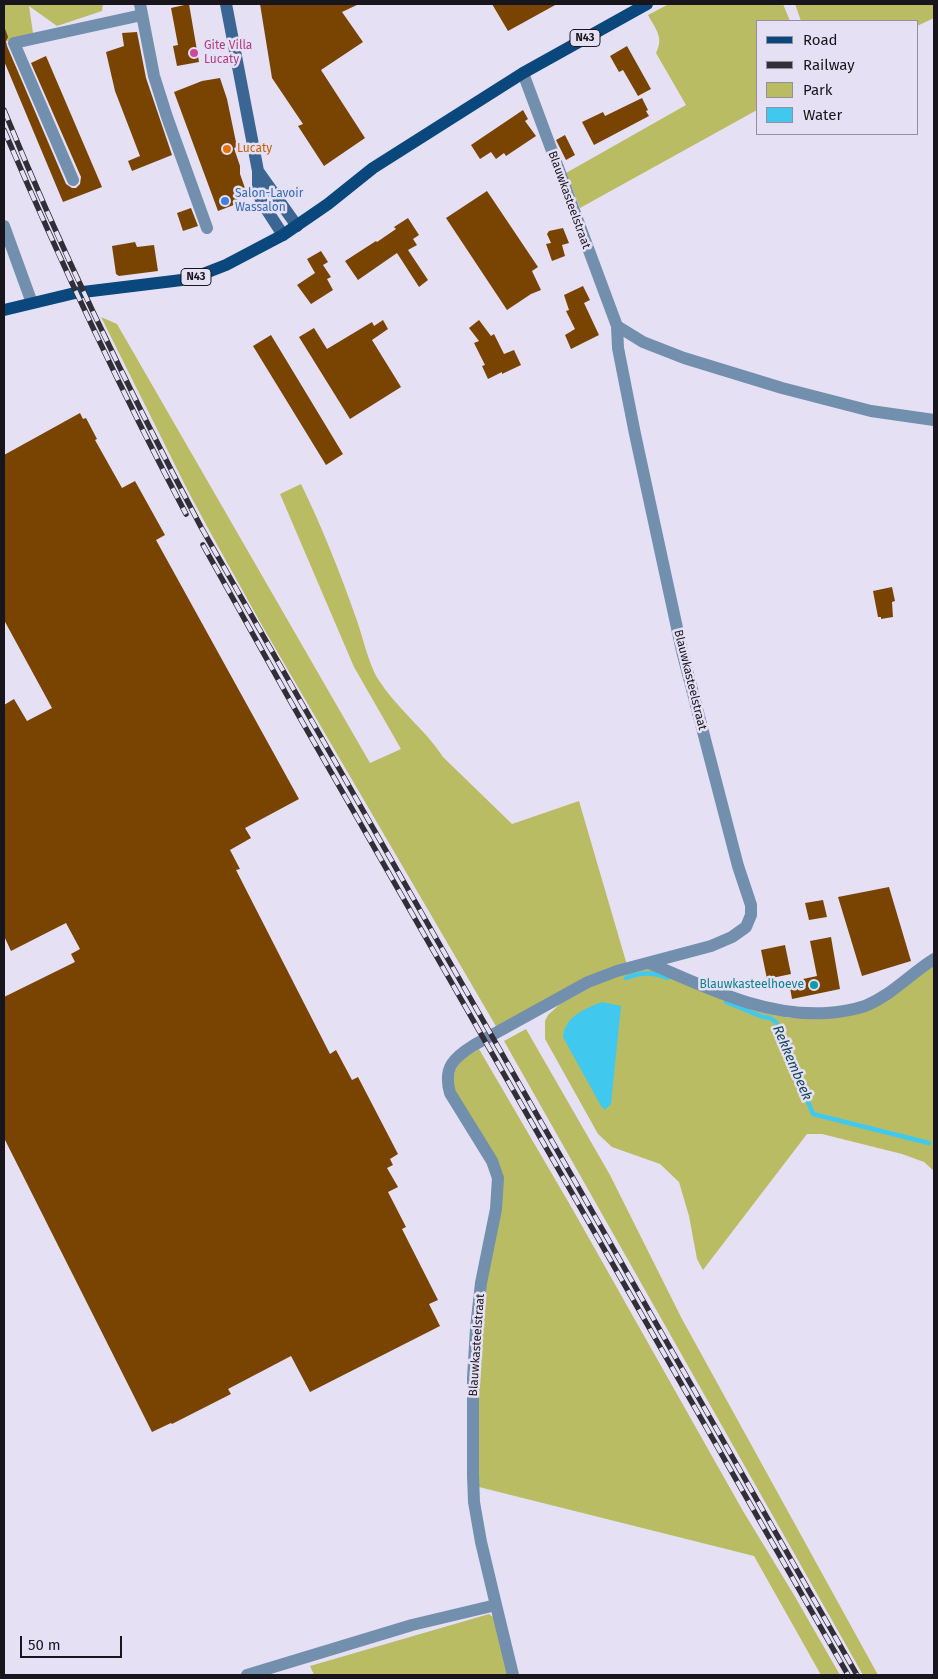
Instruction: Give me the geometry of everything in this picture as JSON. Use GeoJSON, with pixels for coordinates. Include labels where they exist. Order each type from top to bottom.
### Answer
{"type":"FeatureCollection","features":[{"type":"Feature","properties":{"kind":"main road"},"geometry":{"type":"LineString","coordinates":[[226,4],[258,171],[258,188],[262,201],[283,235]]}},
{"type":"Feature","properties":{"kind":"main road","name":"N43"},"geometry":{"type":"LineString","coordinates":[[4,310],[84,292],[190,279],[226,265],[297,226],[344,193],[373,168],[523,73],[647,4]]}},
{"type":"Feature","properties":{"kind":"main road"},"geometry":{"type":"LineString","coordinates":[[258,171],[297,226]]}},
{"type":"Feature","properties":{"kind":"street"},"geometry":{"type":"LineString","coordinates":[[73,180],[14,43],[141,10],[154,76],[207,228]]}},
{"type":"Feature","properties":{"kind":"street","name":"Blauwkasteelstraat"},"geometry":{"type":"LineString","coordinates":[[496,1604],[481,1542],[474,1502],[473,1378],[481,1283],[496,1209],[498,1178],[492,1161],[450,1093],[447,1083],[449,1067],[458,1055],[474,1045],[588,982],[617,971],[711,946],[732,937],[746,926],[751,915],[751,904],[720,801],[682,651],[635,434],[618,348],[617,326],[523,73]]}},
{"type":"Feature","properties":{"kind":"street"},"geometry":{"type":"LineString","coordinates":[[4,226],[32,303]]}},
{"type":"Feature","properties":{"kind":"street"},"geometry":{"type":"LineString","coordinates":[[617,326],[643,342],[684,358],[764,382],[871,411],[934,420]]}},
{"type":"Feature","properties":{"kind":"street"},"geometry":{"type":"LineString","coordinates":[[648,963],[762,1008],[786,1012],[817,1013],[839,1012],[864,1006],[890,993],[934,958]]}},
{"type":"Feature","properties":{"kind":"street"},"geometry":{"type":"LineString","coordinates":[[248,1675],[412,1625],[496,1604],[513,1675]]}},
{"type":"Feature","properties":{"kind":"green space"},"geometry":{"type":"Polygon","coordinates":[[[4,4],[103,4],[102,11],[57,26],[29,6],[33,33],[4,42],[4,4]]]}},
{"type":"Feature","properties":{"kind":"green space"},"geometry":{"type":"Polygon","coordinates":[[[669,4],[783,4],[790,20],[756,20],[756,111],[580,208],[566,173],[686,105],[656,53],[659,38],[648,15],[669,4]]]}},
{"type":"Feature","properties":{"kind":"green space"},"geometry":{"type":"Polygon","coordinates":[[[795,4],[934,4],[934,18],[918,26],[918,20],[801,20],[795,4]]]}},
{"type":"Feature","properties":{"kind":"green space"},"geometry":{"type":"Polygon","coordinates":[[[101,317],[117,324],[370,763],[401,749],[354,667],[280,494],[301,484],[337,567],[378,679],[385,690],[428,737],[443,757],[512,824],[579,801],[627,965],[497,1028],[264,629],[189,493],[101,317]]]}},
{"type":"Feature","properties":{"kind":"green space"},"geometry":{"type":"Polygon","coordinates":[[[934,963],[934,1171],[924,1162],[902,1154],[822,1134],[807,1134],[703,1270],[697,1259],[689,1216],[679,1182],[660,1164],[612,1147],[598,1134],[545,1039],[545,1021],[548,1015],[560,1004],[602,981],[646,967],[775,1015],[789,1018],[804,1018],[845,1015],[934,963]]]}},
{"type":"Feature","properties":{"kind":"green space"},"geometry":{"type":"Polygon","coordinates":[[[526,1029],[610,1175],[682,1319],[878,1675],[863,1675],[504,1041],[526,1029]]]}},
{"type":"Feature","properties":{"kind":"green space"},"geometry":{"type":"Polygon","coordinates":[[[479,1049],[573,1210],[743,1511],[840,1675],[821,1675],[754,1556],[479,1487],[467,1479],[471,1326],[500,1177],[451,1084],[460,1062],[479,1049]]]}},
{"type":"Feature","properties":{"kind":"green space"},"geometry":{"type":"Polygon","coordinates":[[[489,1614],[496,1619],[509,1675],[314,1675],[310,1666],[489,1614]]]}},
{"type":"Feature","properties":{"kind":"water"},"geometry":{"type":"Polygon","coordinates":[[[602,1002],[621,1006],[611,1104],[605,1110],[563,1037],[567,1024],[577,1014],[602,1002]]]}},
{"type":"Feature","properties":{"kind":"building"},"geometry":{"type":"Polygon","coordinates":[[[189,4],[199,62],[177,66],[173,46],[178,45],[171,8],[189,4]]]}},
{"type":"Feature","properties":{"kind":"building"},"geometry":{"type":"Polygon","coordinates":[[[260,4],[359,4],[342,12],[363,42],[321,70],[365,138],[324,166],[298,126],[303,124],[272,78],[260,4]]]}},
{"type":"Feature","properties":{"kind":"building"},"geometry":{"type":"Polygon","coordinates":[[[492,4],[557,4],[508,31],[492,4]]]}},
{"type":"Feature","properties":{"kind":"building"},"geometry":{"type":"Polygon","coordinates":[[[4,26],[8,37],[6,41],[7,46],[66,184],[76,188],[80,184],[81,177],[31,63],[46,56],[102,187],[63,202],[4,61],[4,26]]]}},
{"type":"Feature","properties":{"kind":"building"},"geometry":{"type":"Polygon","coordinates":[[[137,32],[146,78],[172,155],[132,171],[128,161],[140,156],[115,91],[106,52],[124,46],[122,33],[137,32]]]}},
{"type":"Feature","properties":{"kind":"building"},"geometry":{"type":"Polygon","coordinates":[[[627,46],[651,89],[638,96],[623,70],[619,72],[610,56],[627,46]]]}},
{"type":"Feature","properties":{"kind":"building"},"geometry":{"type":"Polygon","coordinates":[[[220,78],[227,99],[237,147],[234,148],[246,191],[235,195],[239,203],[218,211],[174,92],[202,81],[220,78]]]}},
{"type":"Feature","properties":{"kind":"building"},"geometry":{"type":"Polygon","coordinates":[[[642,98],[649,116],[594,145],[582,122],[603,112],[605,116],[642,98]]]}},
{"type":"Feature","properties":{"kind":"building"},"geometry":{"type":"Polygon","coordinates":[[[523,110],[528,119],[525,121],[536,136],[506,156],[504,153],[496,159],[491,152],[480,159],[471,145],[523,110]]]}},
{"type":"Feature","properties":{"kind":"building"},"geometry":{"type":"Polygon","coordinates":[[[565,135],[575,155],[566,160],[556,140],[565,135]]]}},
{"type":"Feature","properties":{"kind":"building"},"geometry":{"type":"Polygon","coordinates":[[[487,191],[538,267],[532,271],[541,290],[531,294],[507,310],[446,218],[487,191]]]}},
{"type":"Feature","properties":{"kind":"building"},"geometry":{"type":"Polygon","coordinates":[[[191,208],[198,226],[183,231],[177,213],[191,208]]]}},
{"type":"Feature","properties":{"kind":"building"},"geometry":{"type":"Polygon","coordinates":[[[408,218],[419,235],[413,239],[417,245],[408,250],[428,280],[419,287],[397,253],[358,280],[345,261],[377,242],[408,218]]]}},
{"type":"Feature","properties":{"kind":"building"},"geometry":{"type":"Polygon","coordinates":[[[563,228],[569,243],[562,245],[565,256],[552,261],[546,244],[551,243],[547,234],[549,231],[563,228]]]}},
{"type":"Feature","properties":{"kind":"building"},"geometry":{"type":"Polygon","coordinates":[[[135,242],[137,247],[154,245],[158,271],[119,276],[116,274],[112,246],[135,242]]]}},
{"type":"Feature","properties":{"kind":"building"},"geometry":{"type":"Polygon","coordinates":[[[321,251],[328,262],[323,265],[331,277],[327,279],[333,290],[311,304],[297,285],[315,273],[307,259],[321,251]]]}},
{"type":"Feature","properties":{"kind":"building"},"geometry":{"type":"Polygon","coordinates":[[[583,286],[590,300],[584,303],[599,335],[571,349],[565,335],[575,329],[566,311],[569,310],[564,295],[583,286]]]}},
{"type":"Feature","properties":{"kind":"building"},"geometry":{"type":"Polygon","coordinates":[[[383,320],[388,329],[372,340],[401,387],[350,419],[299,337],[314,328],[327,349],[372,322],[374,326],[383,320]]]}},
{"type":"Feature","properties":{"kind":"building"},"geometry":{"type":"Polygon","coordinates":[[[479,320],[491,336],[494,334],[504,354],[514,350],[521,365],[488,379],[482,366],[485,365],[474,343],[479,341],[469,328],[479,320]]]}},
{"type":"Feature","properties":{"kind":"building"},"geometry":{"type":"Polygon","coordinates":[[[271,335],[343,454],[326,465],[253,346],[271,335]]]}},
{"type":"Feature","properties":{"kind":"building"},"geometry":{"type":"Polygon","coordinates":[[[80,413],[83,419],[86,418],[97,439],[95,440],[122,488],[135,481],[165,535],[156,540],[299,799],[245,828],[251,838],[230,850],[240,869],[236,870],[330,1054],[336,1050],[352,1080],[358,1077],[398,1154],[390,1159],[393,1165],[387,1168],[398,1187],[388,1192],[406,1227],[402,1229],[438,1300],[429,1304],[440,1326],[310,1392],[291,1356],[228,1389],[231,1394],[152,1432],[4,1138],[4,997],[75,962],[71,954],[80,949],[66,923],[11,951],[4,936],[4,705],[14,699],[27,721],[52,708],[4,620],[4,455],[80,413]]]}},
{"type":"Feature","properties":{"kind":"building"},"geometry":{"type":"Polygon","coordinates":[[[892,587],[895,601],[892,602],[893,617],[881,619],[881,617],[878,617],[873,591],[892,587]]]}},
{"type":"Feature","properties":{"kind":"building"},"geometry":{"type":"Polygon","coordinates":[[[889,887],[911,961],[862,976],[838,897],[889,887]]]}},
{"type":"Feature","properties":{"kind":"building"},"geometry":{"type":"Polygon","coordinates":[[[823,900],[827,917],[809,920],[805,903],[823,900]]]}},
{"type":"Feature","properties":{"kind":"building"},"geometry":{"type":"Polygon","coordinates":[[[831,937],[840,989],[792,999],[789,982],[817,976],[810,941],[831,937]]]}},
{"type":"Feature","properties":{"kind":"building"},"geometry":{"type":"Polygon","coordinates":[[[785,945],[791,974],[767,979],[761,950],[785,945]]]}},
{"type":"Feature","properties":{"kind":"waterway","name":"Rekkembeek"},"geometry":{"type":"LineString","coordinates":[[626,978],[647,974],[668,978]]}},
{"type":"Feature","properties":{"kind":"waterway","name":"Rekkembeek"},"geometry":{"type":"LineString","coordinates":[[726,1002],[776,1022],[813,1114],[929,1143]]}},
{"type":"Feature","properties":{"kind":"railway"},"geometry":{"type":"LineString","coordinates":[[4,110],[49,216],[97,321],[201,527],[857,1675]]}},
{"type":"Feature","properties":{"kind":"railway"},"geometry":{"type":"LineString","coordinates":[[4,130],[91,324],[186,514]]}},
{"type":"Feature","properties":{"kind":"railway"},"geometry":{"type":"LineString","coordinates":[[203,545],[288,697],[848,1675]]}},
{"type":"Feature","properties":{"kind":"place","name":"Gite Villa Lucaty"},"geometry":{"type":"Point","coordinates":[194,53]}},
{"type":"Feature","properties":{"kind":"place","name":"Lucaty"},"geometry":{"type":"Point","coordinates":[227,149]}},
{"type":"Feature","properties":{"kind":"place","name":"Salon-Lavoir Wassalon"},"geometry":{"type":"Point","coordinates":[225,201]}},
{"type":"Feature","properties":{"kind":"place","name":"Blauwkasteelhoeve"},"geometry":{"type":"Point","coordinates":[814,985]}}]}
